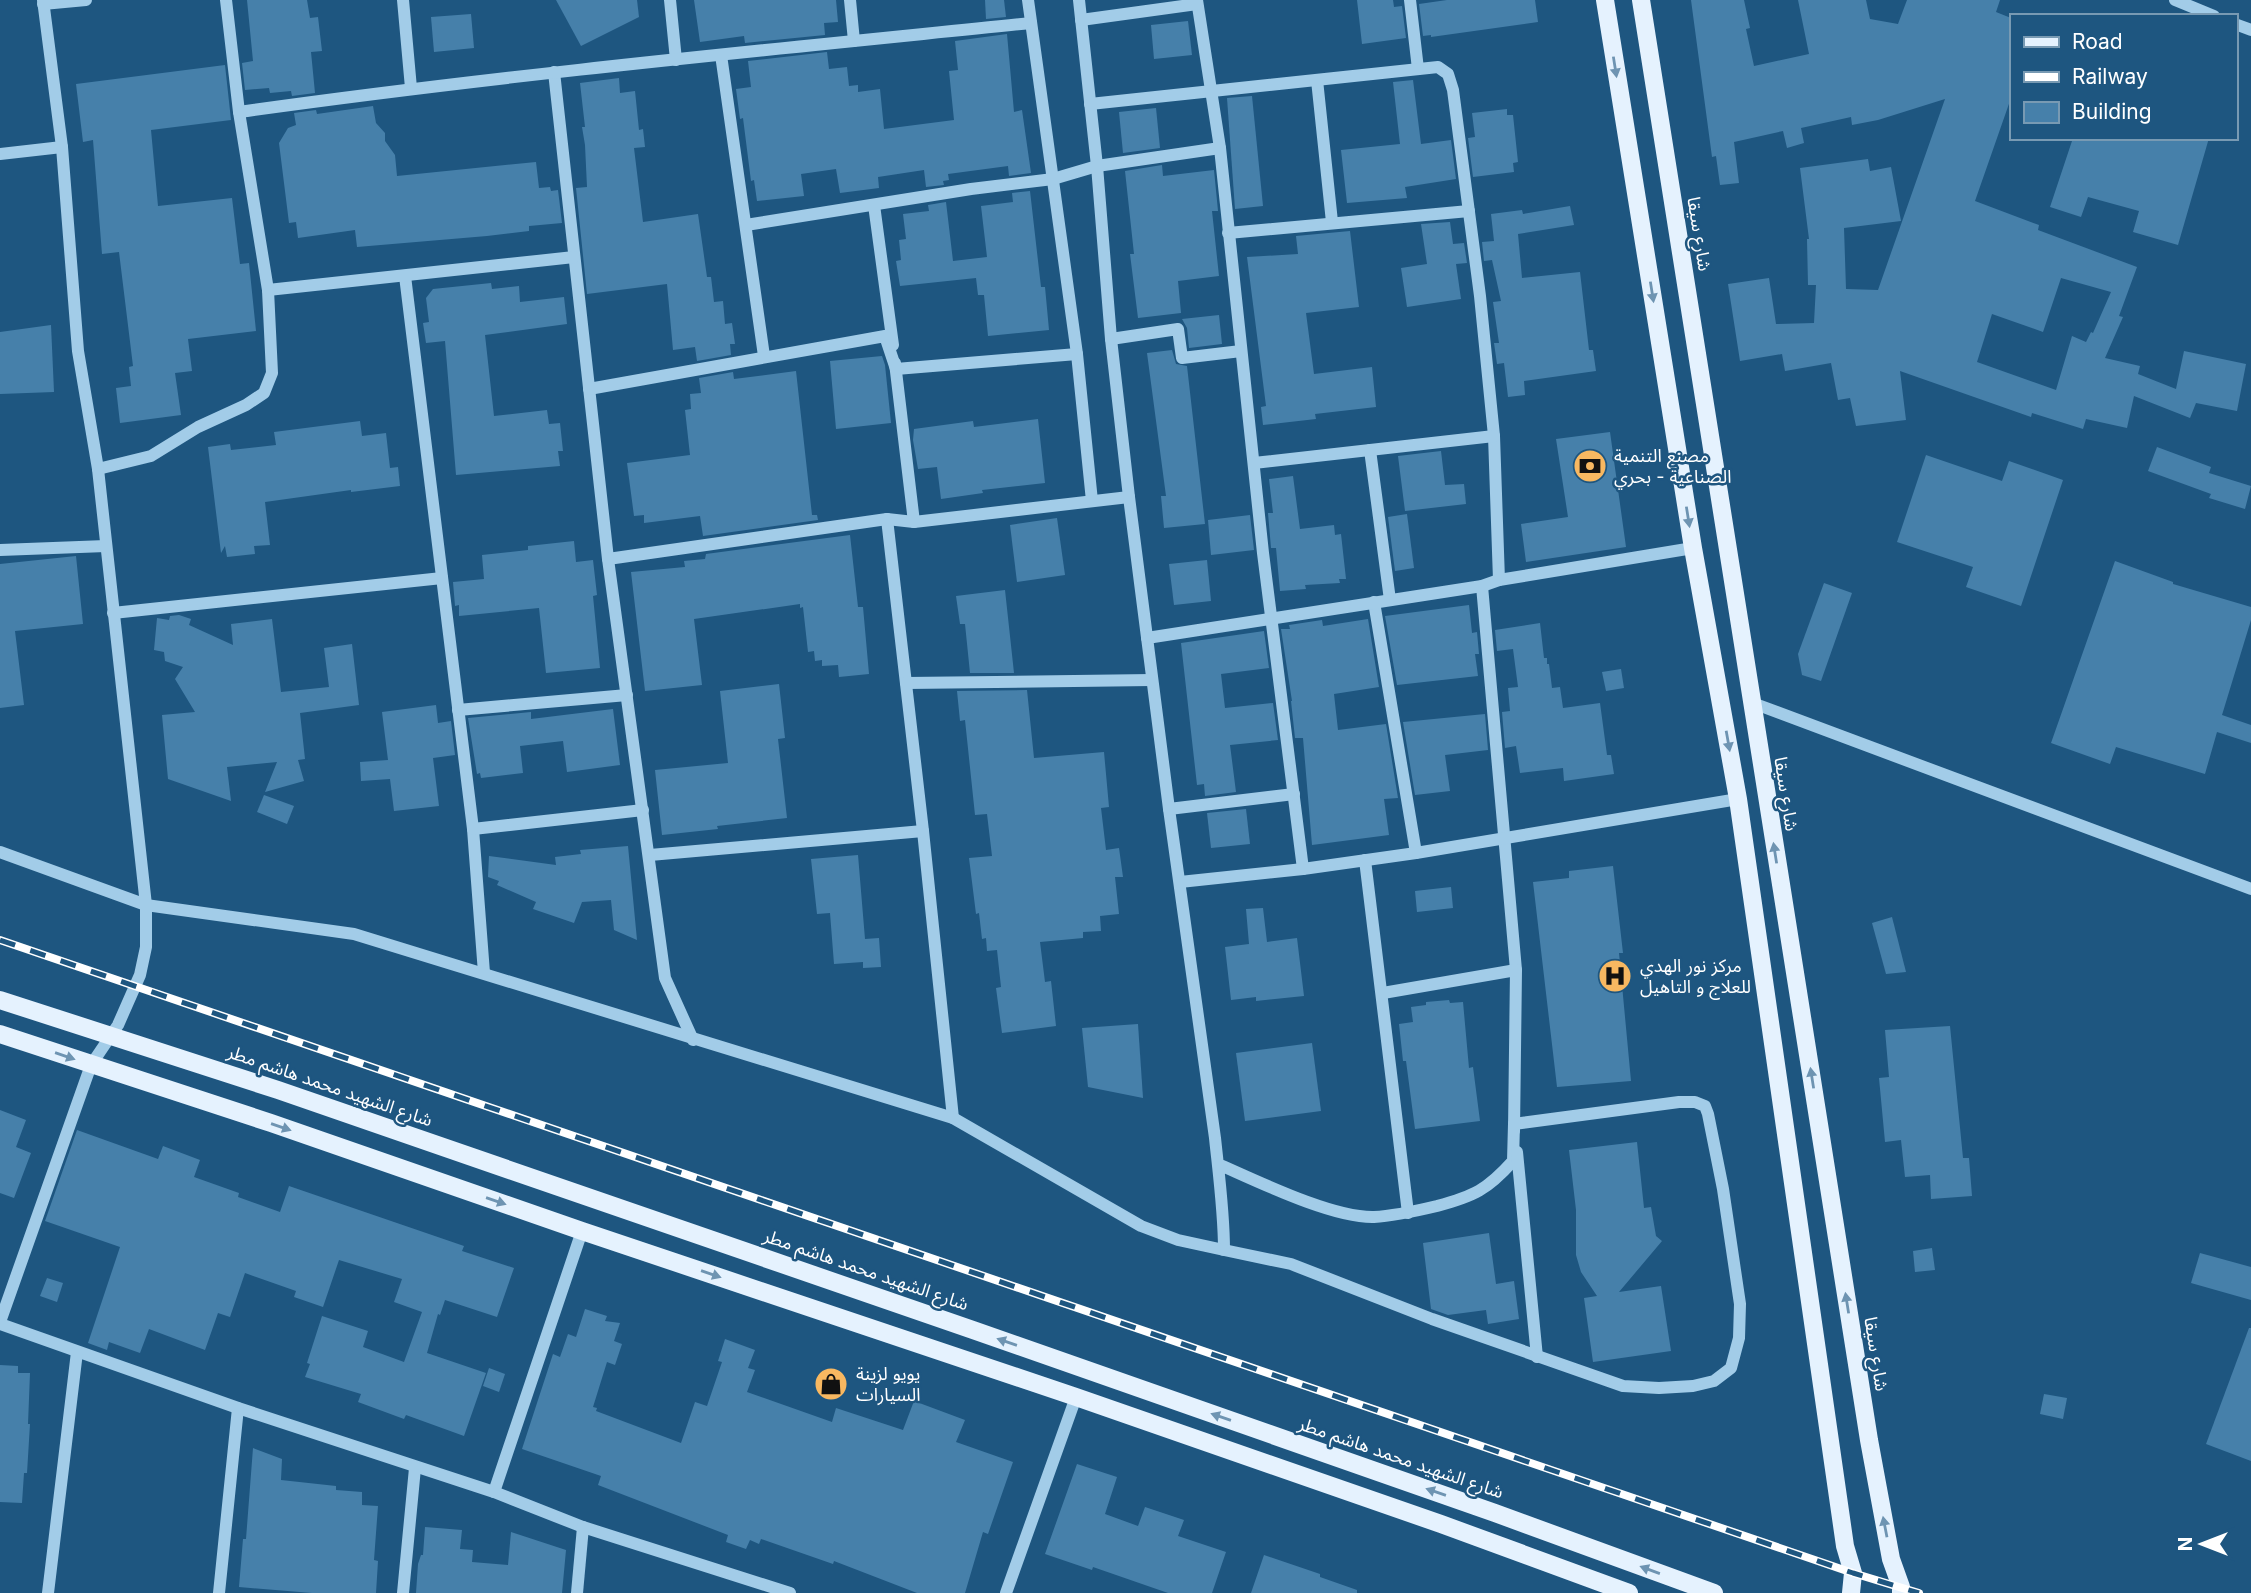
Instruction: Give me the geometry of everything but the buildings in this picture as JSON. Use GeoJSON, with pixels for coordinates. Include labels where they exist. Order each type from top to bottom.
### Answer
{"type":"FeatureCollection","features":[{"type":"Feature","properties":{"kind":"main road"},"geometry":{"type":"LineString","coordinates":[[1605,0],[1693,548],[1738,799],[1845,1546],[1853,1573],[1851,1593]]}},
{"type":"Feature","properties":{"kind":"main road","name":"شارع سيقا"},"geometry":{"type":"LineString","coordinates":[[1641,0],[1750,702],[1869,1440],[1901,1593]]}},
{"type":"Feature","properties":{"kind":"main road","name":"شارع الشهيد محمد هاشم مطر"},"geometry":{"type":"LineString","coordinates":[[0,1000],[278,1090],[960,1325],[1714,1593]]}},
{"type":"Feature","properties":{"kind":"main road"},"geometry":{"type":"LineString","coordinates":[[0,1034],[1076,1396],[1629,1593]]}},
{"type":"Feature","properties":{"kind":"street"},"geometry":{"type":"LineString","coordinates":[[86,0],[43,2],[62,147],[78,351],[97,469],[146,905],[146,947],[140,975],[111,1037],[91,1065],[0,1323],[237,1408],[494,1492],[583,1527],[753,1586],[790,1593]]}},
{"type":"Feature","properties":{"kind":"street"},"geometry":{"type":"LineString","coordinates":[[97,469],[151,456],[198,427],[246,405],[264,393],[272,373],[268,290],[239,112],[226,0]]}},
{"type":"Feature","properties":{"kind":"street"},"geometry":{"type":"LineString","coordinates":[[404,0],[411,88]]}},
{"type":"Feature","properties":{"kind":"street"},"geometry":{"type":"LineString","coordinates":[[670,0],[676,60]]}},
{"type":"Feature","properties":{"kind":"street"},"geometry":{"type":"LineString","coordinates":[[850,0],[854,41]]}},
{"type":"Feature","properties":{"kind":"street"},"geometry":{"type":"LineString","coordinates":[[1028,0],[1077,354],[1092,501]]}},
{"type":"Feature","properties":{"kind":"street"},"geometry":{"type":"LineString","coordinates":[[1079,0],[1129,497],[1224,1215],[1224,1250]]}},
{"type":"Feature","properties":{"kind":"street"},"geometry":{"type":"LineString","coordinates":[[1410,0],[1418,69]]}},
{"type":"Feature","properties":{"kind":"street"},"geometry":{"type":"LineString","coordinates":[[2175,0],[2209,14]]}},
{"type":"Feature","properties":{"kind":"street"},"geometry":{"type":"LineString","coordinates":[[1081,20],[1197,2],[1220,148],[1271,618],[1303,869]]}},
{"type":"Feature","properties":{"kind":"street"},"geometry":{"type":"LineString","coordinates":[[239,112],[411,88],[1031,23]]}},
{"type":"Feature","properties":{"kind":"street"},"geometry":{"type":"LineString","coordinates":[[721,55],[764,356]]}},
{"type":"Feature","properties":{"kind":"street"},"geometry":{"type":"LineString","coordinates":[[1090,104],[1438,67],[1448,74],[1453,90],[1480,296],[1494,436],[1499,580]]}},
{"type":"Feature","properties":{"kind":"street"},"geometry":{"type":"LineString","coordinates":[[554,72],[608,559],[650,855],[664,978],[693,1040]]}},
{"type":"Feature","properties":{"kind":"street"},"geometry":{"type":"LineString","coordinates":[[1317,80],[1332,222]]}},
{"type":"Feature","properties":{"kind":"street"},"geometry":{"type":"LineString","coordinates":[[0,154],[62,147]]}},
{"type":"Feature","properties":{"kind":"street"},"geometry":{"type":"LineString","coordinates":[[746,225],[971,189],[1053,179],[1097,166],[1220,148]]}},
{"type":"Feature","properties":{"kind":"street"},"geometry":{"type":"LineString","coordinates":[[874,205],[915,522]]}},
{"type":"Feature","properties":{"kind":"street"},"geometry":{"type":"LineString","coordinates":[[1228,233],[1469,211]]}},
{"type":"Feature","properties":{"kind":"street"},"geometry":{"type":"LineString","coordinates":[[268,290],[574,257]]}},
{"type":"Feature","properties":{"kind":"street"},"geometry":{"type":"LineString","coordinates":[[405,276],[473,829],[484,973]]}},
{"type":"Feature","properties":{"kind":"street"},"geometry":{"type":"LineString","coordinates":[[1111,339],[1178,330],[1182,358],[1241,351]]}},
{"type":"Feature","properties":{"kind":"street"},"geometry":{"type":"LineString","coordinates":[[589,389],[885,336],[896,369]]}},
{"type":"Feature","properties":{"kind":"street"},"geometry":{"type":"LineString","coordinates":[[896,369],[1077,354]]}},
{"type":"Feature","properties":{"kind":"street"},"geometry":{"type":"LineString","coordinates":[[1254,463],[1494,436]]}},
{"type":"Feature","properties":{"kind":"street"},"geometry":{"type":"LineString","coordinates":[[1370,450],[1390,600]]}},
{"type":"Feature","properties":{"kind":"street"},"geometry":{"type":"LineString","coordinates":[[608,559],[887,519],[915,522],[1129,497]]}},
{"type":"Feature","properties":{"kind":"street"},"geometry":{"type":"LineString","coordinates":[[887,519],[953,1118]]}},
{"type":"Feature","properties":{"kind":"street"},"geometry":{"type":"LineString","coordinates":[[0,550],[106,546]]}},
{"type":"Feature","properties":{"kind":"street"},"geometry":{"type":"LineString","coordinates":[[1147,638],[1482,586],[1499,580],[1693,548]]}},
{"type":"Feature","properties":{"kind":"street"},"geometry":{"type":"LineString","coordinates":[[113,613],[442,578]]}},
{"type":"Feature","properties":{"kind":"street"},"geometry":{"type":"LineString","coordinates":[[1217,1164],[1343,1213],[1372,1217],[1408,1213],[1468,1198],[1494,1182],[1513,1161],[1516,970],[1482,586]]}},
{"type":"Feature","properties":{"kind":"street"},"geometry":{"type":"LineString","coordinates":[[1374,603],[1416,853]]}},
{"type":"Feature","properties":{"kind":"street"},"geometry":{"type":"LineString","coordinates":[[906,683],[1152,680]]}},
{"type":"Feature","properties":{"kind":"street"},"geometry":{"type":"LineString","coordinates":[[458,710],[627,695]]}},
{"type":"Feature","properties":{"kind":"street"},"geometry":{"type":"LineString","coordinates":[[1750,702],[2251,889]]}},
{"type":"Feature","properties":{"kind":"street"},"geometry":{"type":"LineString","coordinates":[[1169,809],[1294,794]]}},
{"type":"Feature","properties":{"kind":"street"},"geometry":{"type":"LineString","coordinates":[[1180,882],[1416,853],[1738,799]]}},
{"type":"Feature","properties":{"kind":"street"},"geometry":{"type":"LineString","coordinates":[[473,829],[643,810]]}},
{"type":"Feature","properties":{"kind":"street"},"geometry":{"type":"LineString","coordinates":[[650,855],[923,831]]}},
{"type":"Feature","properties":{"kind":"street"},"geometry":{"type":"LineString","coordinates":[[0,852],[146,905],[354,934],[953,1118],[1140,1226],[1178,1240],[1292,1264],[1537,1357],[1623,1385],[1659,1388],[1693,1386],[1714,1381],[1731,1367],[1739,1338],[1740,1304],[1723,1189],[1708,1114],[1704,1106],[1695,1102],[1679,1102],[1514,1124]]}},
{"type":"Feature","properties":{"kind":"street"},"geometry":{"type":"LineString","coordinates":[[1365,860],[1408,1213]]}},
{"type":"Feature","properties":{"kind":"street"},"geometry":{"type":"LineString","coordinates":[[1382,993],[1516,970]]}},
{"type":"Feature","properties":{"kind":"street"},"geometry":{"type":"LineString","coordinates":[[1514,1124],[1537,1357]]}},
{"type":"Feature","properties":{"kind":"street"},"geometry":{"type":"LineString","coordinates":[[494,1492],[582,1231]]}},
{"type":"Feature","properties":{"kind":"street"},"geometry":{"type":"LineString","coordinates":[[48,1593],[78,1352]]}},
{"type":"Feature","properties":{"kind":"street"},"geometry":{"type":"LineString","coordinates":[[1006,1593],[1076,1396]]}},
{"type":"Feature","properties":{"kind":"street"},"geometry":{"type":"LineString","coordinates":[[219,1593],[237,1408]]}},
{"type":"Feature","properties":{"kind":"street"},"geometry":{"type":"LineString","coordinates":[[403,1593],[415,1468]]}},
{"type":"Feature","properties":{"kind":"street"},"geometry":{"type":"LineString","coordinates":[[577,1593],[583,1527]]}},
{"type":"Feature","properties":{"kind":"railway"},"geometry":{"type":"LineString","coordinates":[[0,940],[1853,1573],[1919,1593]]}},
{"type":"Feature","properties":{"kind":"place","name":"مصنع التنمية الصناعية - بحري"},"geometry":{"type":"Point","coordinates":[1590,466]}},
{"type":"Feature","properties":{"kind":"place","name":"مركز نور الهدي للعلاج و التاهيل"},"geometry":{"type":"Point","coordinates":[1615,976]}},
{"type":"Feature","properties":{"kind":"place","name":"يويو لزينة السيارات"},"geometry":{"type":"Point","coordinates":[831,1384]}}]}
